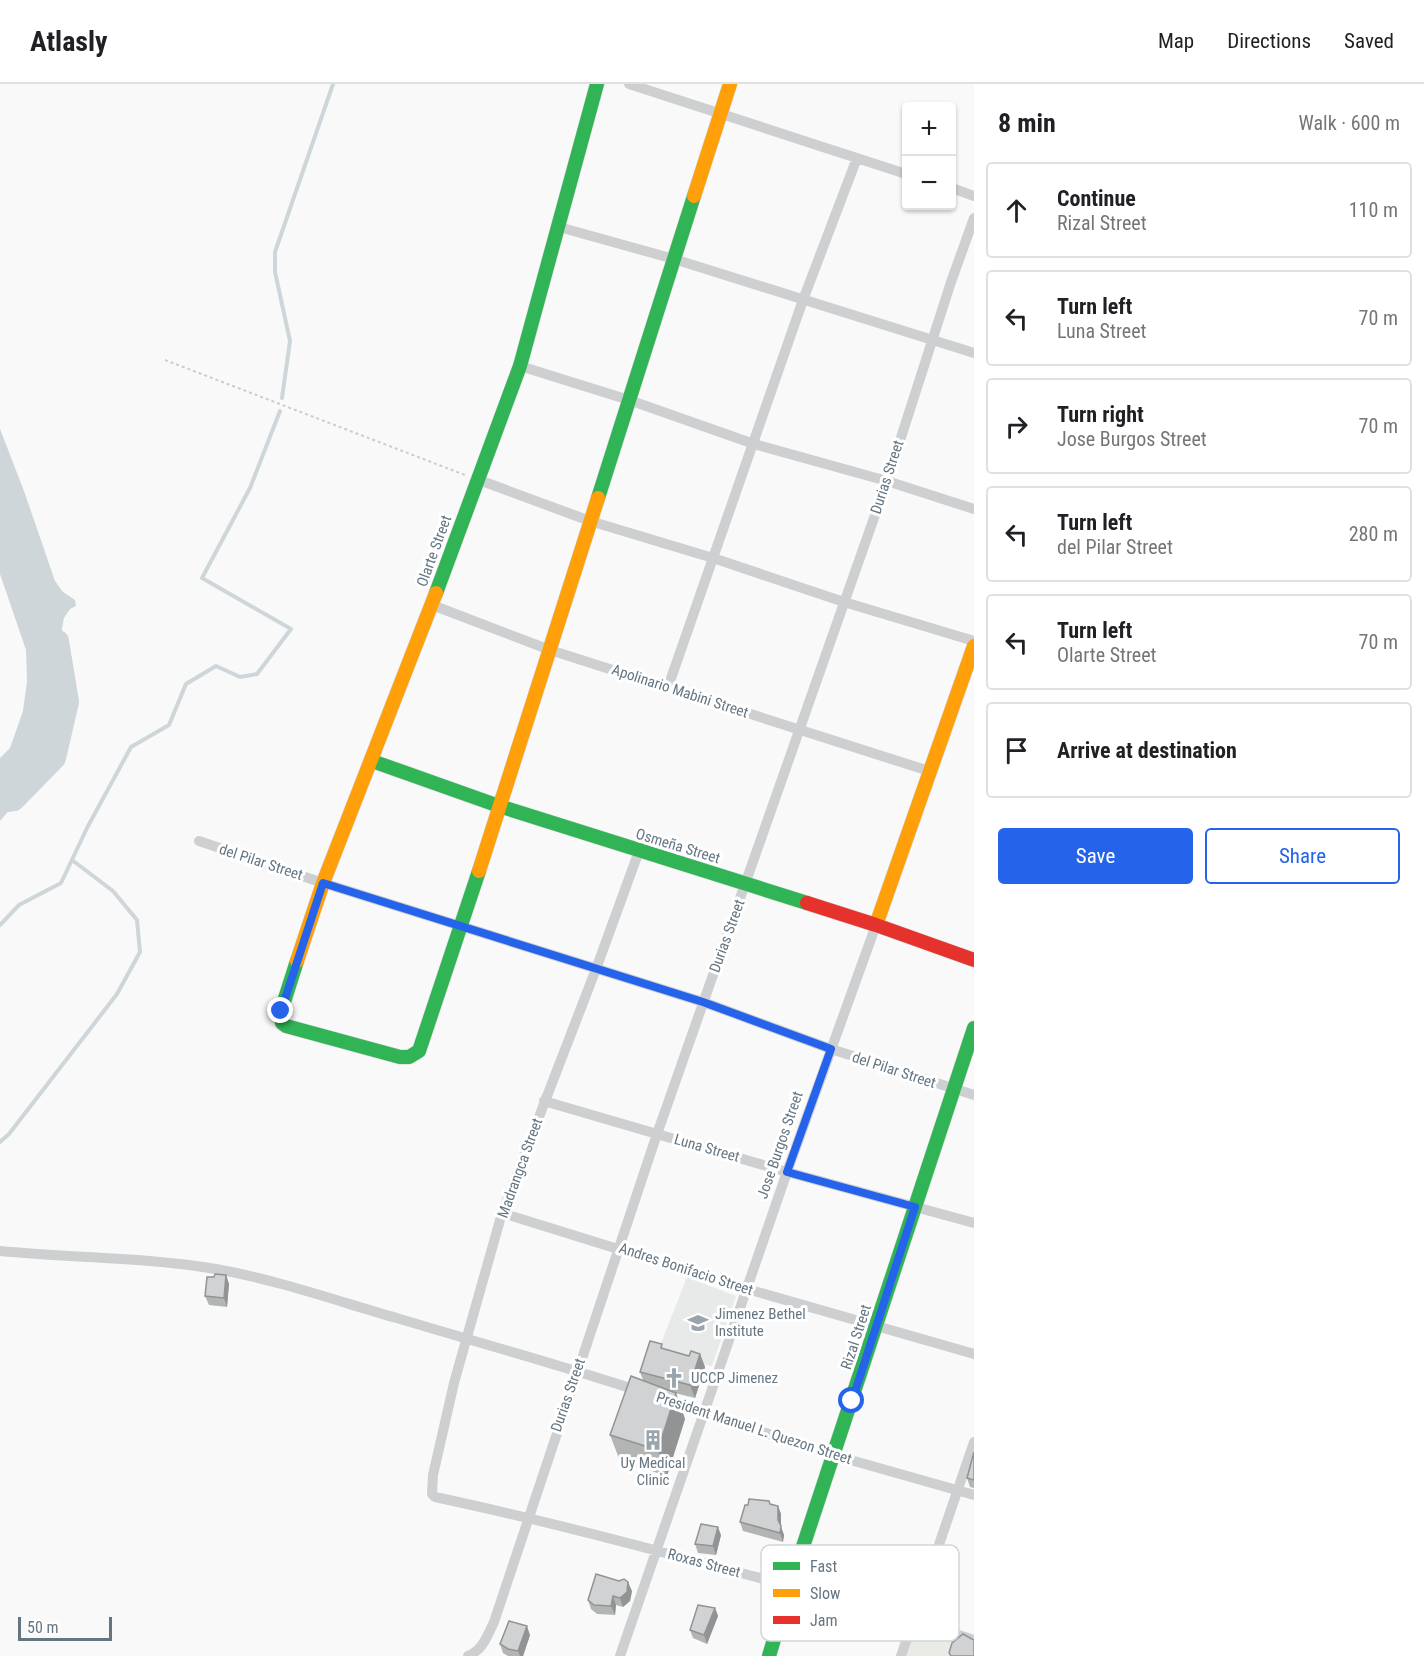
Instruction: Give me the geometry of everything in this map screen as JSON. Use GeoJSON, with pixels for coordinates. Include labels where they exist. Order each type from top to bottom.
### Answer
{"type":"FeatureCollection","features":[{"type":"Feature","properties":{"kind":"street","name":"Olarte Street"},"geometry":{"type":"LineString","coordinates":[[460,925],[435,1006],[419,1051],[415,1054],[400,1057],[296,1030],[282,1023],[281,1011],[323,883],[432,605],[520,366],[597,84]]}},
{"type":"Feature","properties":{"kind":"street"},"geometry":{"type":"LineString","coordinates":[[629,84],[902,173]]}},
{"type":"Feature","properties":{"kind":"street"},"geometry":{"type":"LineString","coordinates":[[460,925],[730,84]]}},
{"type":"Feature","properties":{"kind":"street"},"geometry":{"type":"LineString","coordinates":[[668,687],[803,300],[857,158]]}},
{"type":"Feature","properties":{"kind":"street"},"geometry":{"type":"LineString","coordinates":[[956,190],[974,195]]}},
{"type":"Feature","properties":{"kind":"street","name":"Durias Street"},"geometry":{"type":"LineString","coordinates":[[472,1654],[484,1643],[494,1622],[657,1134],[887,481],[974,218]]}},
{"type":"Feature","properties":{"kind":"street"},"geometry":{"type":"LineString","coordinates":[[559,227],[674,259],[974,353]]}},
{"type":"Feature","properties":{"kind":"street"},"geometry":{"type":"LineString","coordinates":[[520,366],[629,400],[754,444],[887,481],[974,509]]}},
{"type":"Feature","properties":{"kind":"street"},"geometry":{"type":"LineString","coordinates":[[478,480],[590,521],[974,641]]}},
{"type":"Feature","properties":{"kind":"street","name":"Apolinario Mabini Street"},"geometry":{"type":"LineString","coordinates":[[432,605],[550,650],[929,771]]}},
{"type":"Feature","properties":{"kind":"street","name":"Jose Burgos Street"},"geometry":{"type":"LineString","coordinates":[[620,1656],[787,1172],[974,646]]}},
{"type":"Feature","properties":{"kind":"street","name":"Osmeña Street"},"geometry":{"type":"LineString","coordinates":[[372,761],[499,806],[876,925],[974,960]]}},
{"type":"Feature","properties":{"kind":"street","name":"del Pilar Street"},"geometry":{"type":"LineString","coordinates":[[199,841],[323,883],[703,1002],[831,1049],[974,1095]]}},
{"type":"Feature","properties":{"kind":"street","name":"Madrangca Street"},"geometry":{"type":"LineString","coordinates":[[432,1494],[433,1475],[465,1339],[502,1213],[639,851]]}},
{"type":"Feature","properties":{"kind":"street","name":"Rizal Street"},"geometry":{"type":"LineString","coordinates":[[803,1545],[974,1028]]}},
{"type":"Feature","properties":{"kind":"street","name":"Luna Street"},"geometry":{"type":"LineString","coordinates":[[544,1101],[787,1172],[974,1223]]}},
{"type":"Feature","properties":{"kind":"street","name":"Andres Bonifacio Street"},"geometry":{"type":"LineString","coordinates":[[502,1213],[747,1289],[974,1354]]}},
{"type":"Feature","properties":{"kind":"street","name":"President Manuel L. Quezon Street"},"geometry":{"type":"LineString","coordinates":[[0,1251],[51,1256],[133,1258],[220,1270],[324,1297],[577,1370],[833,1455],[974,1496]]}},
{"type":"Feature","properties":{"kind":"street"},"geometry":{"type":"LineString","coordinates":[[939,1545],[974,1442]]}},
{"type":"Feature","properties":{"kind":"street","name":"Roxas Street"},"geometry":{"type":"LineString","coordinates":[[432,1494],[435,1497],[656,1550],[761,1578]]}},
{"type":"Feature","properties":{"kind":"street","name":"Roxas Street"},"geometry":{"type":"LineString","coordinates":[[959,1635],[974,1640]]}},
{"type":"Feature","properties":{"kind":"street","name":"Rizal Street"},"geometry":{"type":"LineString","coordinates":[[770,1656],[774,1641]]}},
{"type":"Feature","properties":{"kind":"street"},"geometry":{"type":"LineString","coordinates":[[901,1656],[906,1641]]}},
{"type":"Feature","properties":{"kind":"path"},"geometry":{"type":"LineString","coordinates":[[165,360],[478,480]]}},
{"type":"Feature","properties":{"kind":"shaded area"},"geometry":{"type":"Polygon","coordinates":[[[0,429],[55,581],[63,592],[75,600],[76,606],[70,609],[64,618],[62,628],[65,663],[58,685],[64,705],[56,721],[58,727],[49,755],[0,821],[0,758],[10,748],[23,711],[27,681],[26,650],[0,574],[0,429]]]}},
{"type":"Feature","properties":{"kind":"shaded area","name":"Jimenez Bethel Institute"},"geometry":{"type":"Polygon","coordinates":[[[687,1277],[736,1296],[712,1366],[677,1359],[658,1351],[687,1277]]]}},
{"type":"Feature","properties":{"kind":"shaded area"},"geometry":{"type":"Polygon","coordinates":[[[959,1638],[974,1643],[974,1656],[906,1656],[911,1641],[959,1641],[959,1638]]]}},
{"type":"Feature","properties":{"kind":"building"},"geometry":{"type":"Polygon","coordinates":[[[215,1274],[226,1275],[224,1298],[205,1296],[207,1277],[214,1277],[215,1274]]]}},
{"type":"Feature","properties":{"kind":"building"},"geometry":{"type":"Polygon","coordinates":[[[650,1341],[662,1344],[661,1348],[689,1356],[691,1351],[700,1354],[690,1385],[640,1372],[650,1341]]]}},
{"type":"Feature","properties":{"kind":"building"},"geometry":{"type":"Polygon","coordinates":[[[631,1376],[676,1393],[658,1450],[610,1435],[631,1376]]]}},
{"type":"Feature","properties":{"kind":"building"},"geometry":{"type":"Polygon","coordinates":[[[974,1452],[974,1480],[967,1478],[974,1452]]]}},
{"type":"Feature","properties":{"kind":"building"},"geometry":{"type":"Polygon","coordinates":[[[749,1499],[769,1501],[770,1504],[778,1506],[780,1533],[740,1522],[749,1499]]]}},
{"type":"Feature","properties":{"kind":"building"},"geometry":{"type":"Polygon","coordinates":[[[701,1524],[718,1527],[713,1546],[695,1544],[701,1524]]]}},
{"type":"Feature","properties":{"kind":"building"},"geometry":{"type":"Polygon","coordinates":[[[596,1574],[619,1581],[624,1579],[628,1582],[627,1592],[620,1598],[613,1596],[611,1606],[594,1605],[588,1600],[596,1574]]]}},
{"type":"Feature","properties":{"kind":"building"},"geometry":{"type":"Polygon","coordinates":[[[698,1605],[715,1608],[704,1635],[690,1630],[698,1605]]]}},
{"type":"Feature","properties":{"kind":"building"},"geometry":{"type":"Polygon","coordinates":[[[509,1621],[527,1626],[518,1651],[500,1644],[509,1621]]]}},
{"type":"Feature","properties":{"kind":"building"},"geometry":{"type":"Polygon","coordinates":[[[963,1634],[974,1640],[974,1656],[951,1656],[949,1653],[952,1643],[959,1641],[959,1637],[963,1634]]]}},
{"type":"Feature","properties":{"kind":"waterway"},"geometry":{"type":"LineString","coordinates":[[282,398],[290,341],[275,272],[275,252],[333,84]]}},
{"type":"Feature","properties":{"kind":"waterway"},"geometry":{"type":"LineString","coordinates":[[0,925],[19,905],[61,883],[87,828],[131,747],[169,725],[186,684],[216,666],[240,677],[257,674],[291,629],[202,578],[250,488],[280,411]]}},
{"type":"Feature","properties":{"kind":"waterway"},"geometry":{"type":"LineString","coordinates":[[0,802],[14,800],[55,758],[68,702],[58,641]]}},
{"type":"Feature","properties":{"kind":"waterway"},"geometry":{"type":"LineString","coordinates":[[0,1142],[9,1134],[117,994],[140,952],[137,920],[113,891],[72,860]]}},
{"type":"Feature","properties":{"kind":"traffic: fast"},"geometry":{"type":"LineString","coordinates":[[436,593],[520,366],[597,84]]}},
{"type":"Feature","properties":{"kind":"traffic: fast"},"geometry":{"type":"LineString","coordinates":[[598,498],[694,196]]}},
{"type":"Feature","properties":{"kind":"traffic: fast"},"geometry":{"type":"LineString","coordinates":[[372,761],[499,806],[807,903]]}},
{"type":"Feature","properties":{"kind":"traffic: fast"},"geometry":{"type":"LineString","coordinates":[[297,961],[281,1011],[282,1023],[400,1057],[409,1057],[419,1051],[479,871]]}},
{"type":"Feature","properties":{"kind":"traffic: fast"},"geometry":{"type":"LineString","coordinates":[[804,1545],[974,1028]]}},
{"type":"Feature","properties":{"kind":"traffic: fast"},"geometry":{"type":"LineString","coordinates":[[769,1656],[774,1641]]}},
{"type":"Feature","properties":{"kind":"traffic: slow"},"geometry":{"type":"LineString","coordinates":[[694,196],[730,84]]}},
{"type":"Feature","properties":{"kind":"traffic: slow"},"geometry":{"type":"LineString","coordinates":[[479,871],[598,498]]}},
{"type":"Feature","properties":{"kind":"traffic: slow"},"geometry":{"type":"LineString","coordinates":[[297,961],[323,883],[436,593]]}},
{"type":"Feature","properties":{"kind":"traffic: slow"},"geometry":{"type":"LineString","coordinates":[[876,925],[974,646]]}},
{"type":"Feature","properties":{"kind":"traffic: jam"},"geometry":{"type":"LineString","coordinates":[[807,903],[974,960]]}},
{"type":"Feature","properties":{"kind":"place","name":"Jimenez Bethel Institute"},"geometry":{"type":"Point","coordinates":[698,1323]}},
{"type":"Feature","properties":{"kind":"place","name":"UCCP Jimenez"},"geometry":{"type":"Point","coordinates":[674,1378]}},
{"type":"Feature","properties":{"kind":"place","name":"Uy Medical Clinic"},"geometry":{"type":"Point","coordinates":[653,1440]}},
{"type":"Feature","properties":{"kind":"route"},"geometry":{"type":"LineString","coordinates":[[281,1011],[323,883],[703,1002],[831,1049],[787,1172],[915,1207],[852,1401]]}}]}
